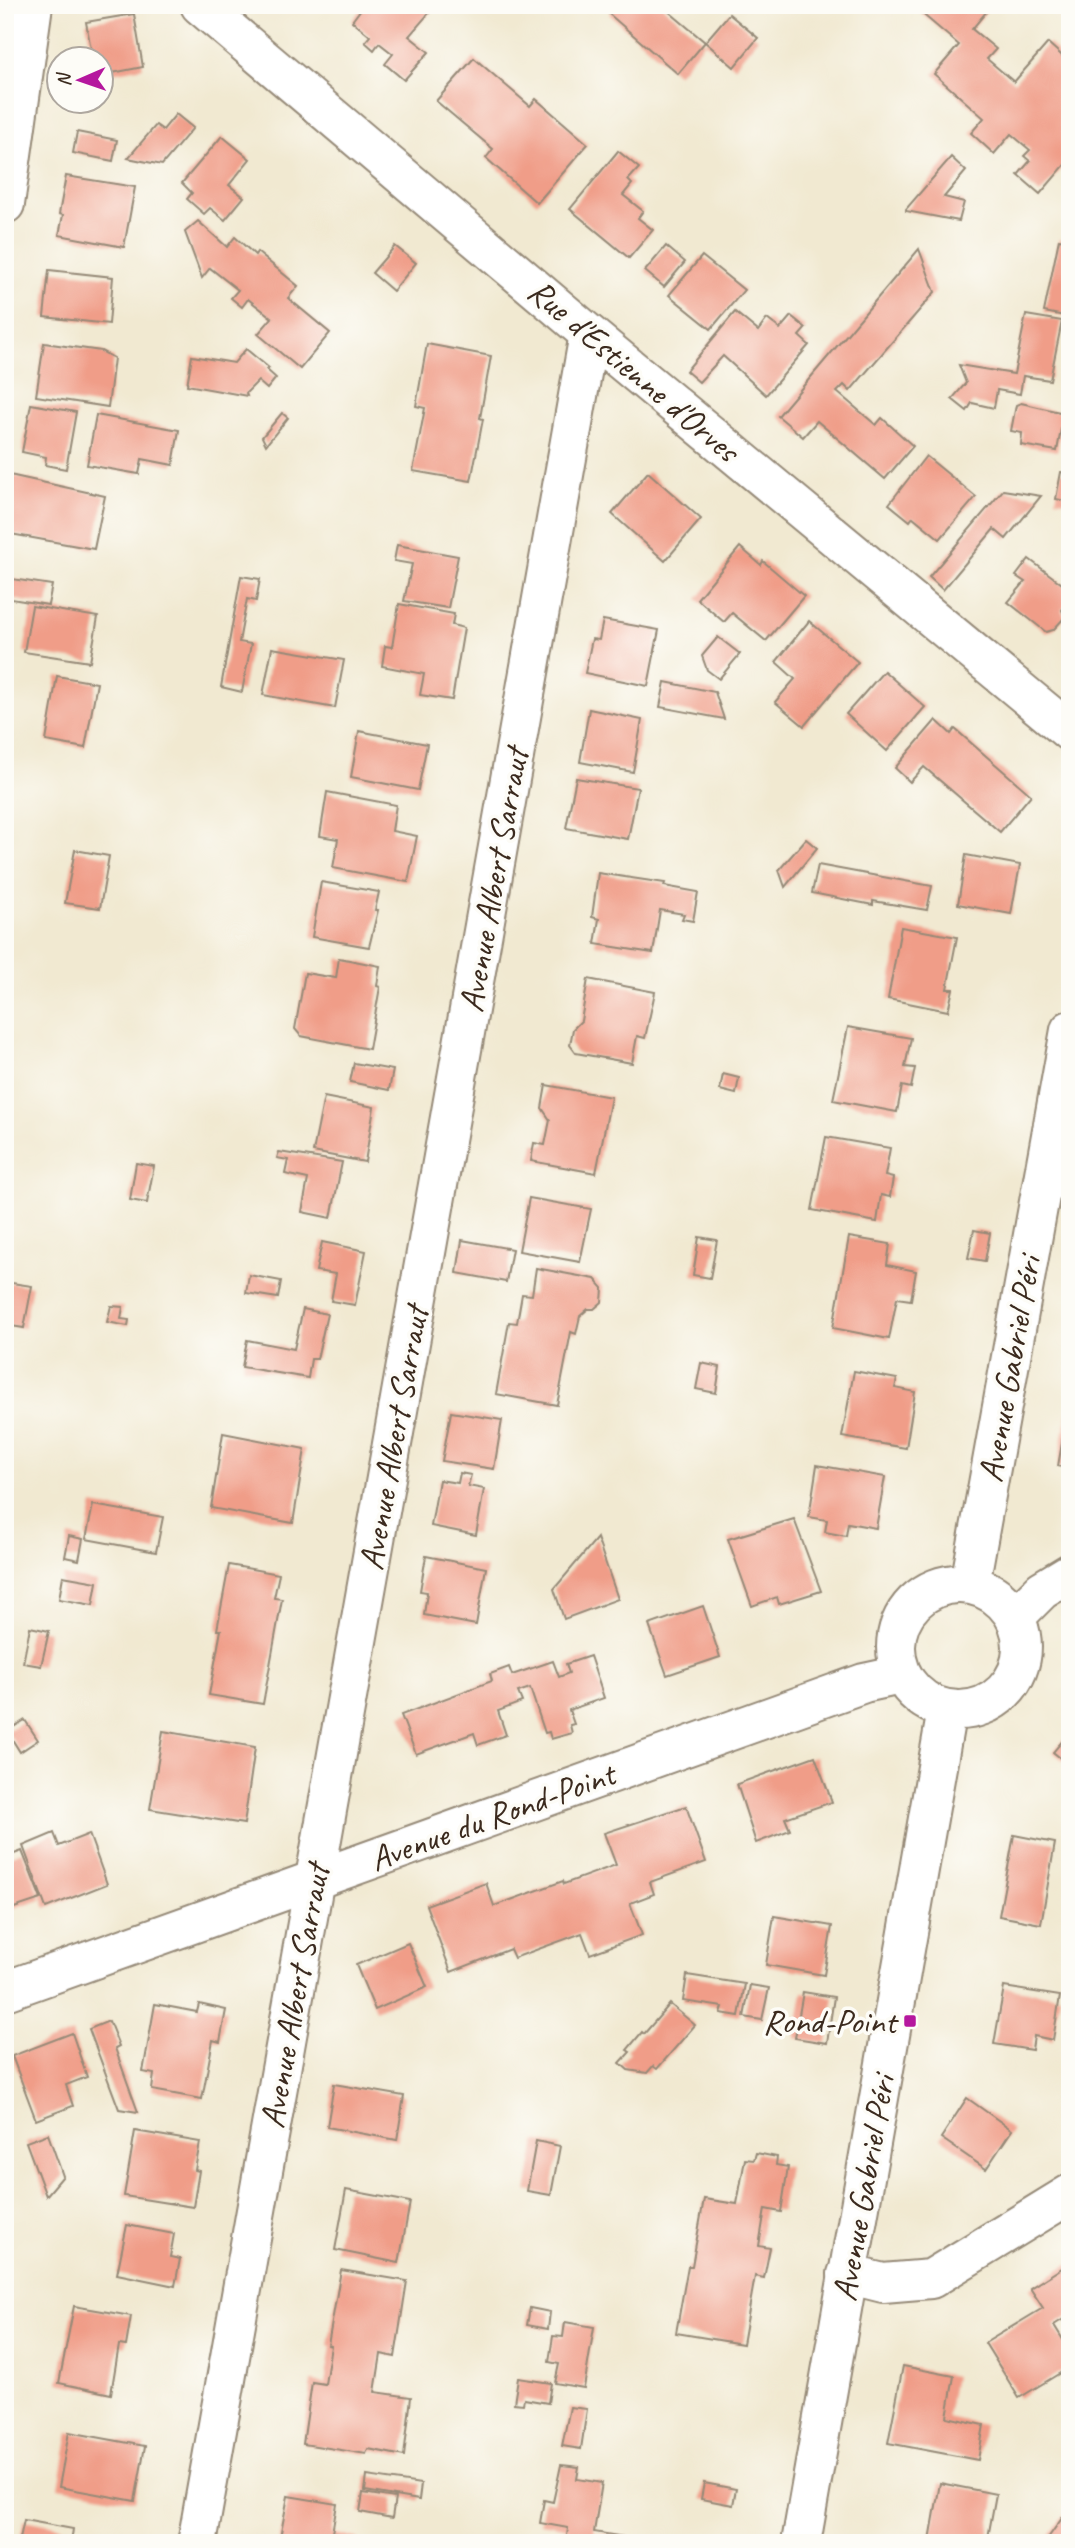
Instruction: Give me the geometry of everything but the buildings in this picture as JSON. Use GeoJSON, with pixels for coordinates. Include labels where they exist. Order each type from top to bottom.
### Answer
{"type":"FeatureCollection","features":[{"type":"Feature","properties":{"kind":"street"},"geometry":{"type":"LineString","coordinates":[[5,204],[33,5]]}},
{"type":"Feature","properties":{"kind":"street","name":"Rue d'Estienne d'Orves"},"geometry":{"type":"LineString","coordinates":[[200,5],[589,334],[1070,732]]}},
{"type":"Feature","properties":{"kind":"street","name":"Avenue Albert Sarraut"},"geometry":{"type":"LineString","coordinates":[[197,2543],[589,334]]}},
{"type":"Feature","properties":{"kind":"street","name":"Avenue Gabriel Péri"},"geometry":{"type":"LineString","coordinates":[[970,1584],[1070,1030]]}},
{"type":"Feature","properties":{"kind":"street"},"geometry":{"type":"LineString","coordinates":[[1015,1617],[1042,1590],[1070,1573]]}},
{"type":"Feature","properties":{"kind":"street"},"geometry":{"type":"LineString","coordinates":[[949,1584],[970,1584],[988,1590],[1004,1601],[1015,1617],[1022,1636],[1022,1657],[1016,1676],[1003,1693],[987,1704],[967,1710],[947,1710],[916,1693],[901,1675],[896,1639],[901,1620],[913,1602],[930,1590],[949,1584]]}},
{"type":"Feature","properties":{"kind":"street","name":"Avenue du Rond-Point"},"geometry":{"type":"LineString","coordinates":[[5,1991],[864,1682],[901,1675]]}},
{"type":"Feature","properties":{"kind":"street","name":"Avenue Gabriel Péri"},"geometry":{"type":"LineString","coordinates":[[801,2543],[947,1710]]}},
{"type":"Feature","properties":{"kind":"street"},"geometry":{"type":"LineString","coordinates":[[847,2274],[883,2283],[931,2279],[1070,2194]]}},
{"type":"Feature","properties":{"kind":"place","name":"Rond-Point"},"geometry":{"type":"Point","coordinates":[910,2021]}}]}
